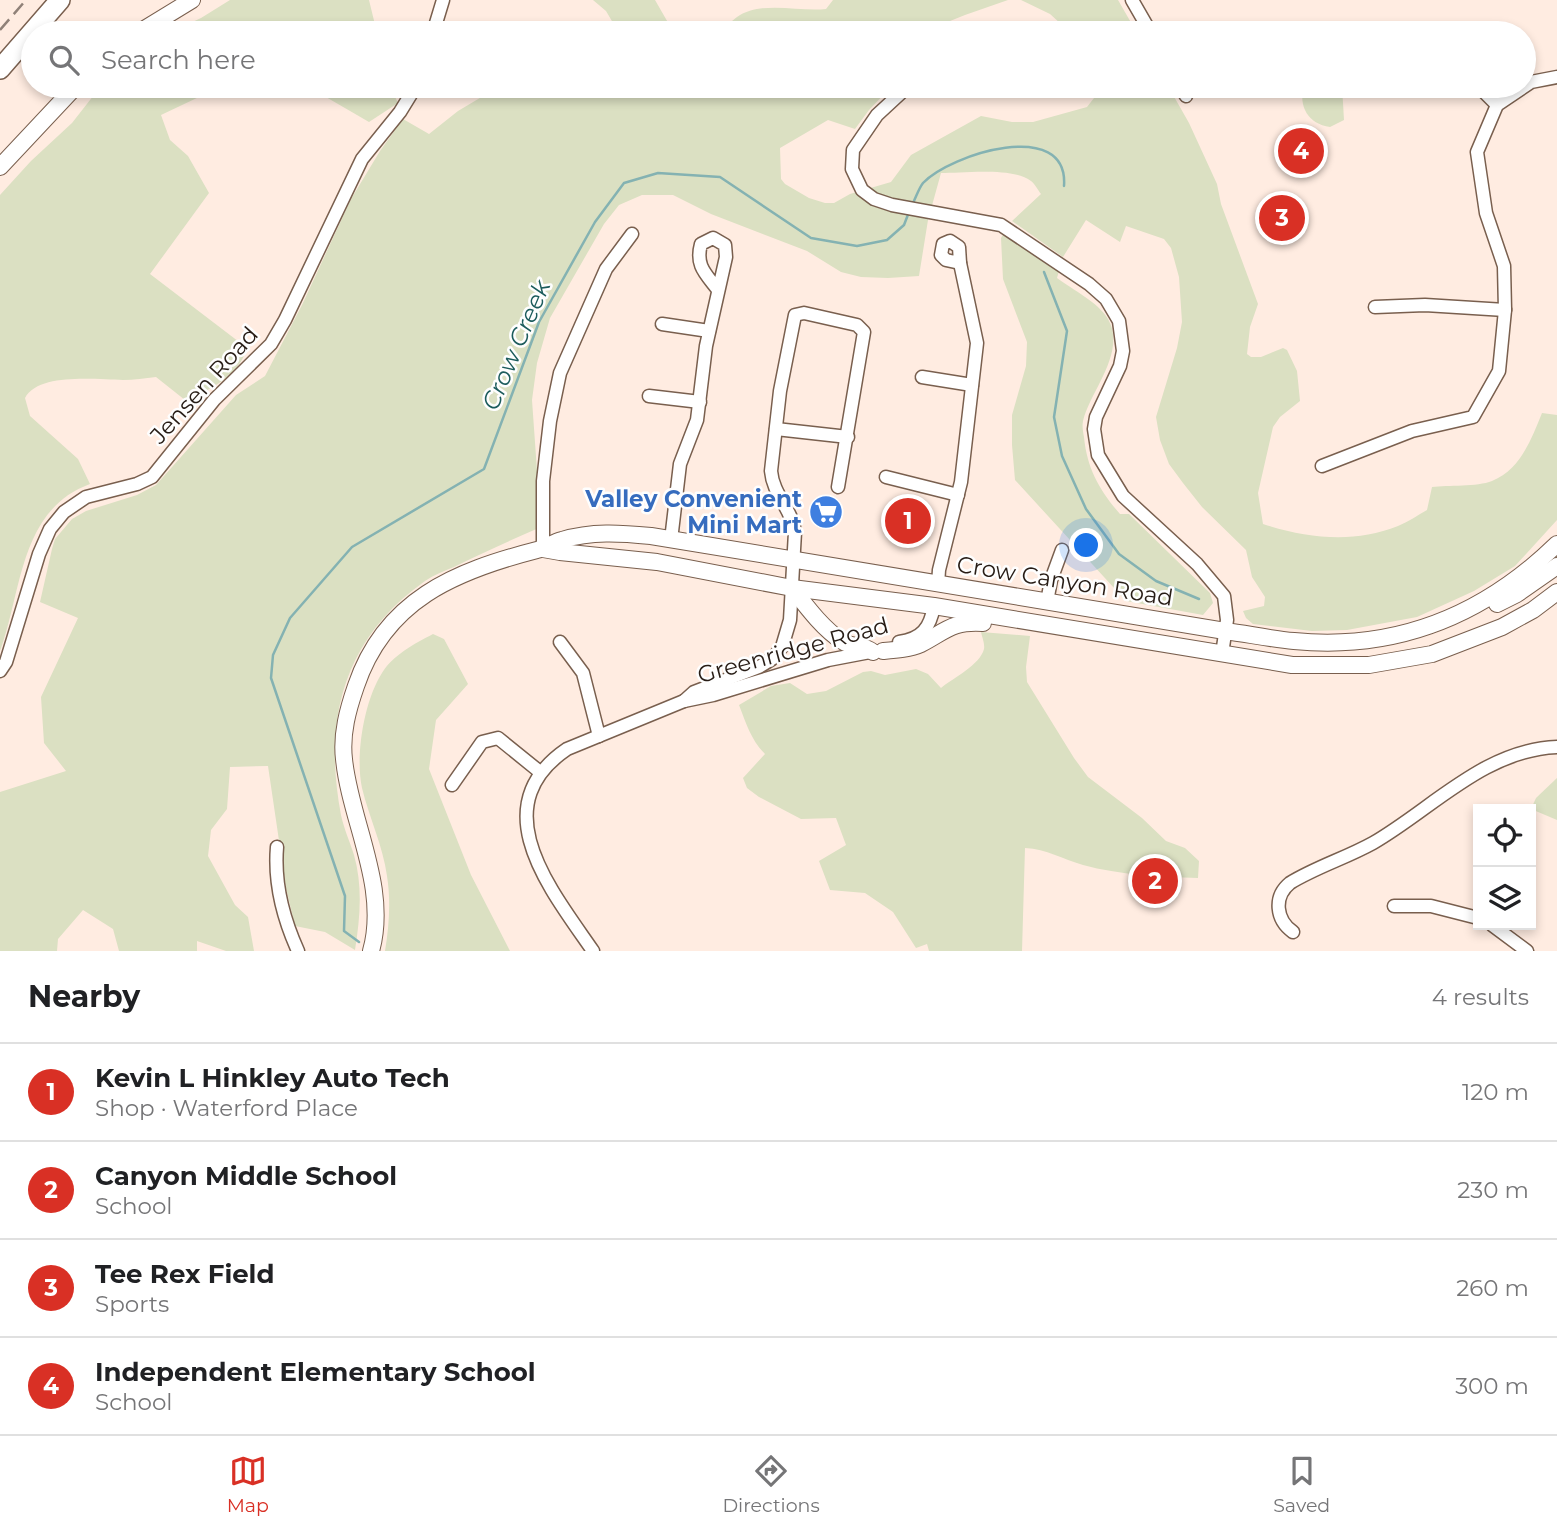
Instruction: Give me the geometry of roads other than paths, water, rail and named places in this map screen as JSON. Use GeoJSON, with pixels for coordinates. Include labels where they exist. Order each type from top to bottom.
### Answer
{"type":"FeatureCollection","features":[{"type":"Feature","properties":{"kind":"highway"},"geometry":{"type":"LineString","coordinates":[[42,21],[60,0]]}},
{"type":"Feature","properties":{"kind":"highway"},"geometry":{"type":"LineString","coordinates":[[0,69],[21,45]]}},
{"type":"Feature","properties":{"kind":"main road"},"geometry":{"type":"LineString","coordinates":[[158,21],[192,0]]}},
{"type":"Feature","properties":{"kind":"main road"},"geometry":{"type":"LineString","coordinates":[[0,167],[65,98]]}},
{"type":"Feature","properties":{"kind":"main road","name":"Crow Canyon Road"},"geometry":{"type":"LineString","coordinates":[[371,951],[375,909],[372,879],[344,759],[347,717],[365,659],[393,620],[420,597],[473,570],[509,557],[543,549],[569,538],[605,533],[651,536],[1296,642],[1352,642],[1408,634],[1460,615],[1512,584],[1557,544]]}},
{"type":"Feature","properties":{"kind":"main road"},"geometry":{"type":"LineString","coordinates":[[584,554],[657,551],[671,540],[678,551],[688,558],[714,564],[722,569],[725,575]]}},
{"type":"Feature","properties":{"kind":"main road","name":"Crow Canyon Road"},"geometry":{"type":"LineString","coordinates":[[543,549],[657,562],[792,588],[934,606],[1292,665],[1339,667],[1412,658],[1453,648],[1502,627],[1533,610],[1557,592]]}},
{"type":"Feature","properties":{"kind":"main road"},"geometry":{"type":"LineString","coordinates":[[1460,615],[1483,611],[1517,594],[1557,566]]}},
{"type":"Feature","properties":{"kind":"main road"},"geometry":{"type":"LineString","coordinates":[[934,606],[938,584]]}},
{"type":"Feature","properties":{"kind":"main road"},"geometry":{"type":"LineString","coordinates":[[792,588],[839,639],[878,652],[920,645],[952,625],[964,622],[1002,624],[1024,621]]}},
{"type":"Feature","properties":{"kind":"street"},"geometry":{"type":"LineString","coordinates":[[437,21],[443,0]]}},
{"type":"Feature","properties":{"kind":"street"},"geometry":{"type":"LineString","coordinates":[[1132,0],[1144,21]]}},
{"type":"Feature","properties":{"kind":"street"},"geometry":{"type":"LineString","coordinates":[[1536,81],[1557,77]]}},
{"type":"Feature","properties":{"kind":"street","name":"Jensen Road"},"geometry":{"type":"LineString","coordinates":[[0,671],[50,529],[64,512],[86,497],[137,484],[152,477],[214,400],[271,344],[362,159],[409,98]]}},
{"type":"Feature","properties":{"kind":"street"},"geometry":{"type":"LineString","coordinates":[[895,98],[877,115],[853,150],[852,169],[862,190],[874,199],[892,205],[1001,225],[1089,284],[1106,299],[1119,321],[1124,343],[1120,366],[1096,417],[1094,429],[1098,455],[1123,496],[1197,564],[1224,596],[1227,610],[1222,654]]}},
{"type":"Feature","properties":{"kind":"street"},"geometry":{"type":"LineString","coordinates":[[1490,98],[1497,105]]}},
{"type":"Feature","properties":{"kind":"street"},"geometry":{"type":"LineString","coordinates":[[1322,466],[1412,431],[1473,417],[1499,371],[1505,310],[1504,266],[1486,213],[1477,152],[1497,105],[1507,98]]}},
{"type":"Feature","properties":{"kind":"street"},"geometry":{"type":"LineString","coordinates":[[543,549],[543,481],[550,421],[560,373],[606,269],[632,234]]}},
{"type":"Feature","properties":{"kind":"street"},"geometry":{"type":"LineString","coordinates":[[938,584],[958,495],[977,343],[960,263]]}},
{"type":"Feature","properties":{"kind":"street"},"geometry":{"type":"LineString","coordinates":[[671,540],[680,464],[695,427],[718,290]]}},
{"type":"Feature","properties":{"kind":"street"},"geometry":{"type":"LineString","coordinates":[[1375,307],[1425,305],[1505,310]]}},
{"type":"Feature","properties":{"kind":"street","name":"Greenridge Road"},"geometry":{"type":"LineString","coordinates":[[684,701],[694,692],[760,667],[772,659],[786,638],[795,527],[792,516],[772,481],[780,391],[795,315],[804,313],[858,325],[864,332],[848,437]]}},
{"type":"Feature","properties":{"kind":"street"},"geometry":{"type":"LineString","coordinates":[[662,324],[709,331]]}},
{"type":"Feature","properties":{"kind":"street"},"geometry":{"type":"LineString","coordinates":[[922,377],[972,385]]}},
{"type":"Feature","properties":{"kind":"street"},"geometry":{"type":"LineString","coordinates":[[649,396],[699,402]]}},
{"type":"Feature","properties":{"kind":"street"},"geometry":{"type":"LineString","coordinates":[[776,429],[848,437],[838,487]]}},
{"type":"Feature","properties":{"kind":"street"},"geometry":{"type":"LineString","coordinates":[[886,477],[958,495]]}},
{"type":"Feature","properties":{"kind":"street"},"geometry":{"type":"LineString","coordinates":[[1048,602],[1051,580],[1062,550]]}},
{"type":"Feature","properties":{"kind":"street"},"geometry":{"type":"LineString","coordinates":[[1533,610],[1557,601]]}},
{"type":"Feature","properties":{"kind":"street","name":"Greenridge Road"},"geometry":{"type":"LineString","coordinates":[[593,951],[551,891],[534,856],[527,829],[528,795],[550,760],[567,749],[684,701],[713,695],[828,660],[878,652],[894,643],[908,641],[927,629],[934,606]]}},
{"type":"Feature","properties":{"kind":"street"},"geometry":{"type":"LineString","coordinates":[[560,642],[583,673],[599,736]]}},
{"type":"Feature","properties":{"kind":"street"},"geometry":{"type":"LineString","coordinates":[[452,785],[482,742],[489,738],[498,738],[540,772]]}},
{"type":"Feature","properties":{"kind":"street"},"geometry":{"type":"LineString","coordinates":[[1293,932],[1281,921],[1278,912],[1281,893],[1290,883],[1373,843],[1460,783],[1499,762],[1528,751],[1557,747]]}},
{"type":"Feature","properties":{"kind":"street"},"geometry":{"type":"LineString","coordinates":[[277,847],[275,873],[288,929],[298,951]]}},
{"type":"Feature","properties":{"kind":"street"},"geometry":{"type":"LineString","coordinates":[[1394,906],[1431,906],[1473,917]]}},
{"type":"Feature","properties":{"kind":"street"},"geometry":{"type":"LineString","coordinates":[[1499,930],[1527,951]]}},
{"type":"Feature","properties":{"kind":"waterway","name":"Crow Creek"},"geometry":{"type":"LineString","coordinates":[[913,203],[923,183],[937,172],[981,153],[1006,148],[1029,147],[1048,152],[1060,165],[1064,186]]}},
{"type":"Feature","properties":{"kind":"waterway","name":"Crow Creek"},"geometry":{"type":"LineString","coordinates":[[359,942],[344,931],[345,896],[271,678],[273,655],[290,618],[352,547],[484,469],[539,322],[595,222],[624,183],[658,173],[720,177],[811,238],[857,246],[887,240],[904,225],[909,212]]}},
{"type":"Feature","properties":{"kind":"waterway","name":"Crow Creek"},"geometry":{"type":"LineString","coordinates":[[1044,272],[1067,331],[1054,417],[1062,456],[1086,509],[1119,554],[1156,581],[1199,599]]}},
{"type":"Feature","properties":{"kind":"railway"},"geometry":{"type":"LineString","coordinates":[[0,30],[26,0]]}},
{"type":"Feature","properties":{"kind":"place","name":"Independent Elementary School"},"geometry":{"type":"Point","coordinates":[1301,151]}},
{"type":"Feature","properties":{"kind":"place","name":"Tee Rex Field"},"geometry":{"type":"Point","coordinates":[1282,218]}},
{"type":"Feature","properties":{"kind":"place","name":"Valley Convenient Mini Mart"},"geometry":{"type":"Point","coordinates":[826,512]}},
{"type":"Feature","properties":{"kind":"place","name":"Kevin L Hinkley Auto Tech"},"geometry":{"type":"Point","coordinates":[908,521]}},
{"type":"Feature","properties":{"kind":"place","name":"Canyon Middle School"},"geometry":{"type":"Point","coordinates":[1155,881]}}]}
